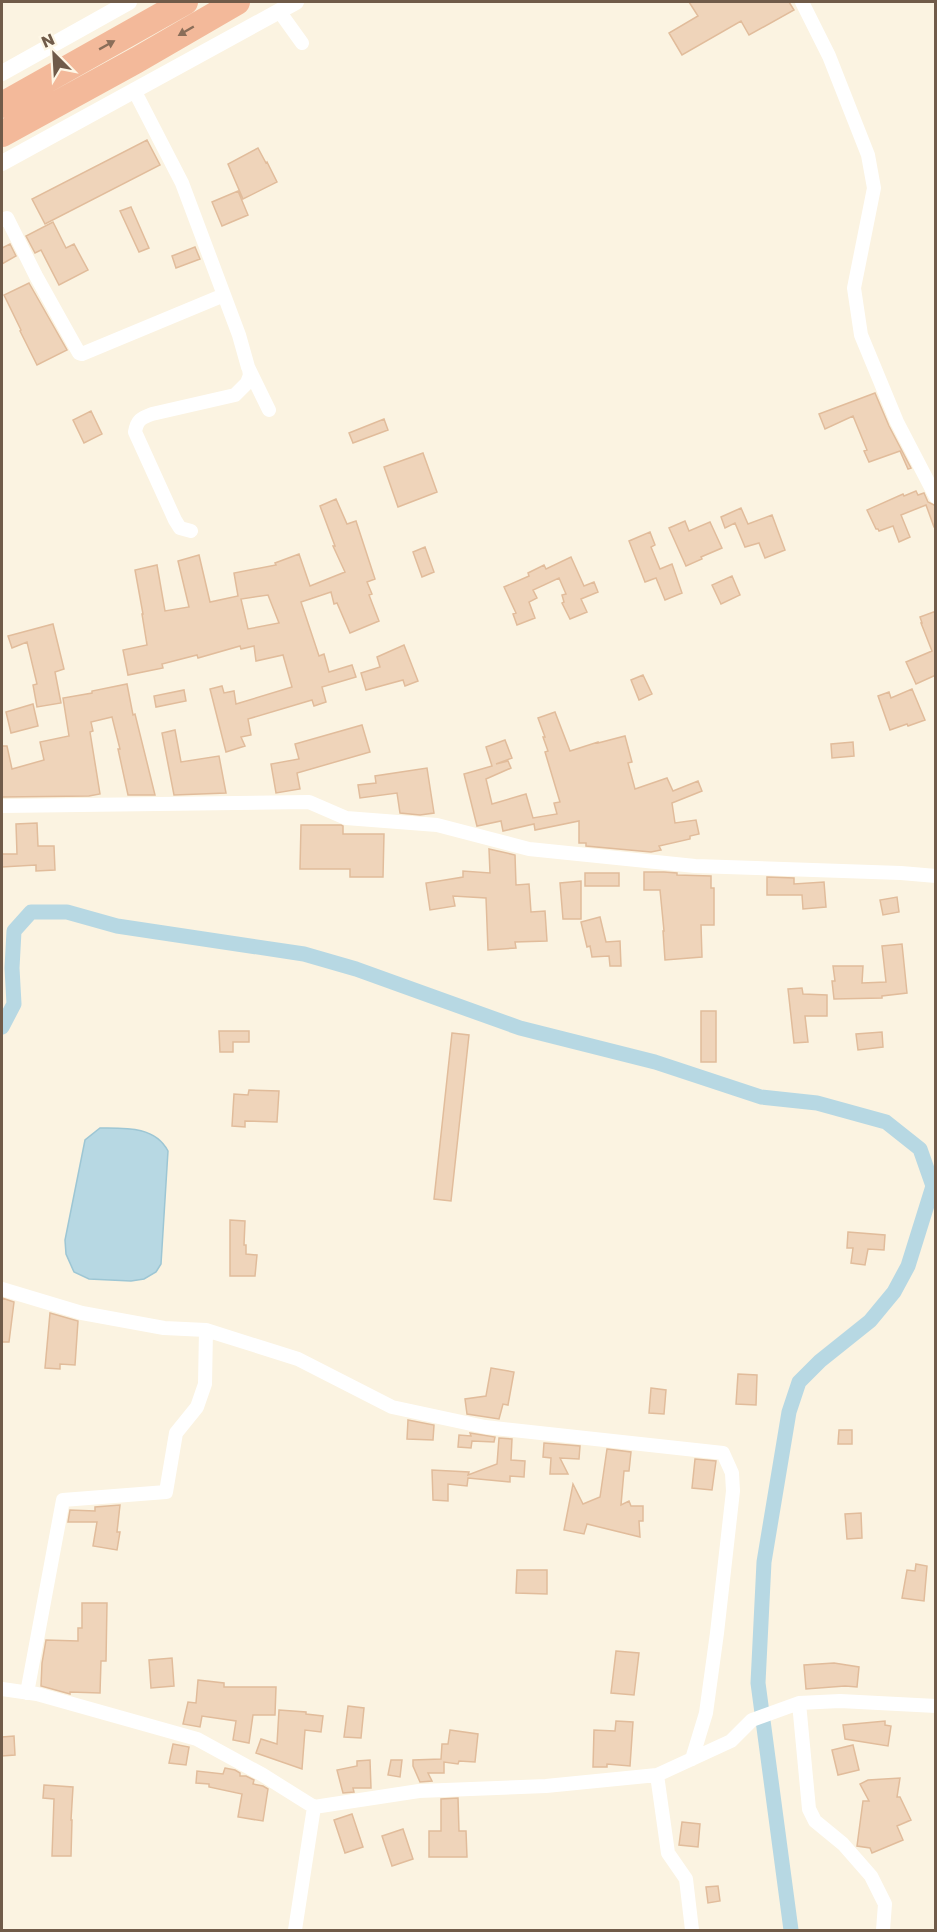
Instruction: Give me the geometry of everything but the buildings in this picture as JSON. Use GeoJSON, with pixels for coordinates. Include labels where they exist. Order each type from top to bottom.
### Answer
{"type":"FeatureCollection","features":[{"type":"Feature","properties":{"kind":"highway"},"geometry":{"type":"LineString","coordinates":[[2,105],[185,2]]}},
{"type":"Feature","properties":{"kind":"highway"},"geometry":{"type":"LineString","coordinates":[[2,134],[237,2]]}},
{"type":"Feature","properties":{"kind":"street"},"geometry":{"type":"LineString","coordinates":[[2,73],[129,2]]}},
{"type":"Feature","properties":{"kind":"street"},"geometry":{"type":"LineString","coordinates":[[2,164],[296,2]]}},
{"type":"Feature","properties":{"kind":"street"},"geometry":{"type":"LineString","coordinates":[[802,2],[829,56],[868,155],[874,188],[854,288],[861,335],[897,422],[936,497]]}},
{"type":"Feature","properties":{"kind":"street"},"geometry":{"type":"LineString","coordinates":[[279,11],[302,43]]}},
{"type":"Feature","properties":{"kind":"street"},"geometry":{"type":"LineString","coordinates":[[134,90],[182,183],[224,295],[250,375],[247,383],[235,395],[152,414],[140,418],[136,424],[135,432],[175,520],[180,528],[191,531]]}},
{"type":"Feature","properties":{"kind":"street"},"geometry":{"type":"LineString","coordinates":[[2,220],[7,218],[79,353],[82,354],[224,295]]}},
{"type":"Feature","properties":{"kind":"street"},"geometry":{"type":"LineString","coordinates":[[248,367],[269,410]]}},
{"type":"Feature","properties":{"kind":"street"},"geometry":{"type":"LineString","coordinates":[[2,806],[309,802],[346,818],[437,825],[529,849],[695,866],[936,876]]}},
{"type":"Feature","properties":{"kind":"street"},"geometry":{"type":"LineString","coordinates":[[2,1289],[82,1313],[164,1328],[206,1330],[298,1359],[392,1407],[485,1427],[723,1453],[732,1473],[732,1503],[705,1713],[692,1759]]}},
{"type":"Feature","properties":{"kind":"street"},"geometry":{"type":"LineString","coordinates":[[27,1693],[63,1500],[166,1492],[176,1433],[197,1407],[205,1384],[206,1330]]}},
{"type":"Feature","properties":{"kind":"street"},"geometry":{"type":"LineString","coordinates":[[2,1689],[27,1693],[197,1739],[263,1775],[314,1807],[419,1791],[546,1786],[657,1775],[731,1740],[752,1720],[799,1703],[840,1701],[936,1706]]}},
{"type":"Feature","properties":{"kind":"street"},"geometry":{"type":"LineString","coordinates":[[799,1703],[808,1809],[815,1821],[843,1844],[871,1876],[885,1905],[883,1930]]}},
{"type":"Feature","properties":{"kind":"street"},"geometry":{"type":"LineString","coordinates":[[657,1775],[668,1853],[686,1879],[692,1930]]}},
{"type":"Feature","properties":{"kind":"street"},"geometry":{"type":"LineString","coordinates":[[295,1930],[314,1807]]}},
{"type":"Feature","properties":{"kind":"water"},"geometry":{"type":"Polygon","coordinates":[[[100,1128],[129,1129],[147,1133],[162,1143],[168,1151],[161,1264],[156,1272],[144,1279],[131,1281],[89,1279],[74,1272],[66,1254],[65,1240],[85,1140],[100,1128]]]}},
{"type":"Feature","properties":{"kind":"waterway"},"geometry":{"type":"LineString","coordinates":[[2,1027],[14,1004],[12,968],[14,931],[31,912],[67,912],[117,926],[304,954],[356,969],[520,1028],[655,1062],[761,1097],[817,1103],[886,1122],[920,1149],[933,1186],[908,1266],[894,1292],[870,1321],[820,1361],[799,1382],[789,1412],[764,1562],[758,1683],[791,1930]]}}]}
